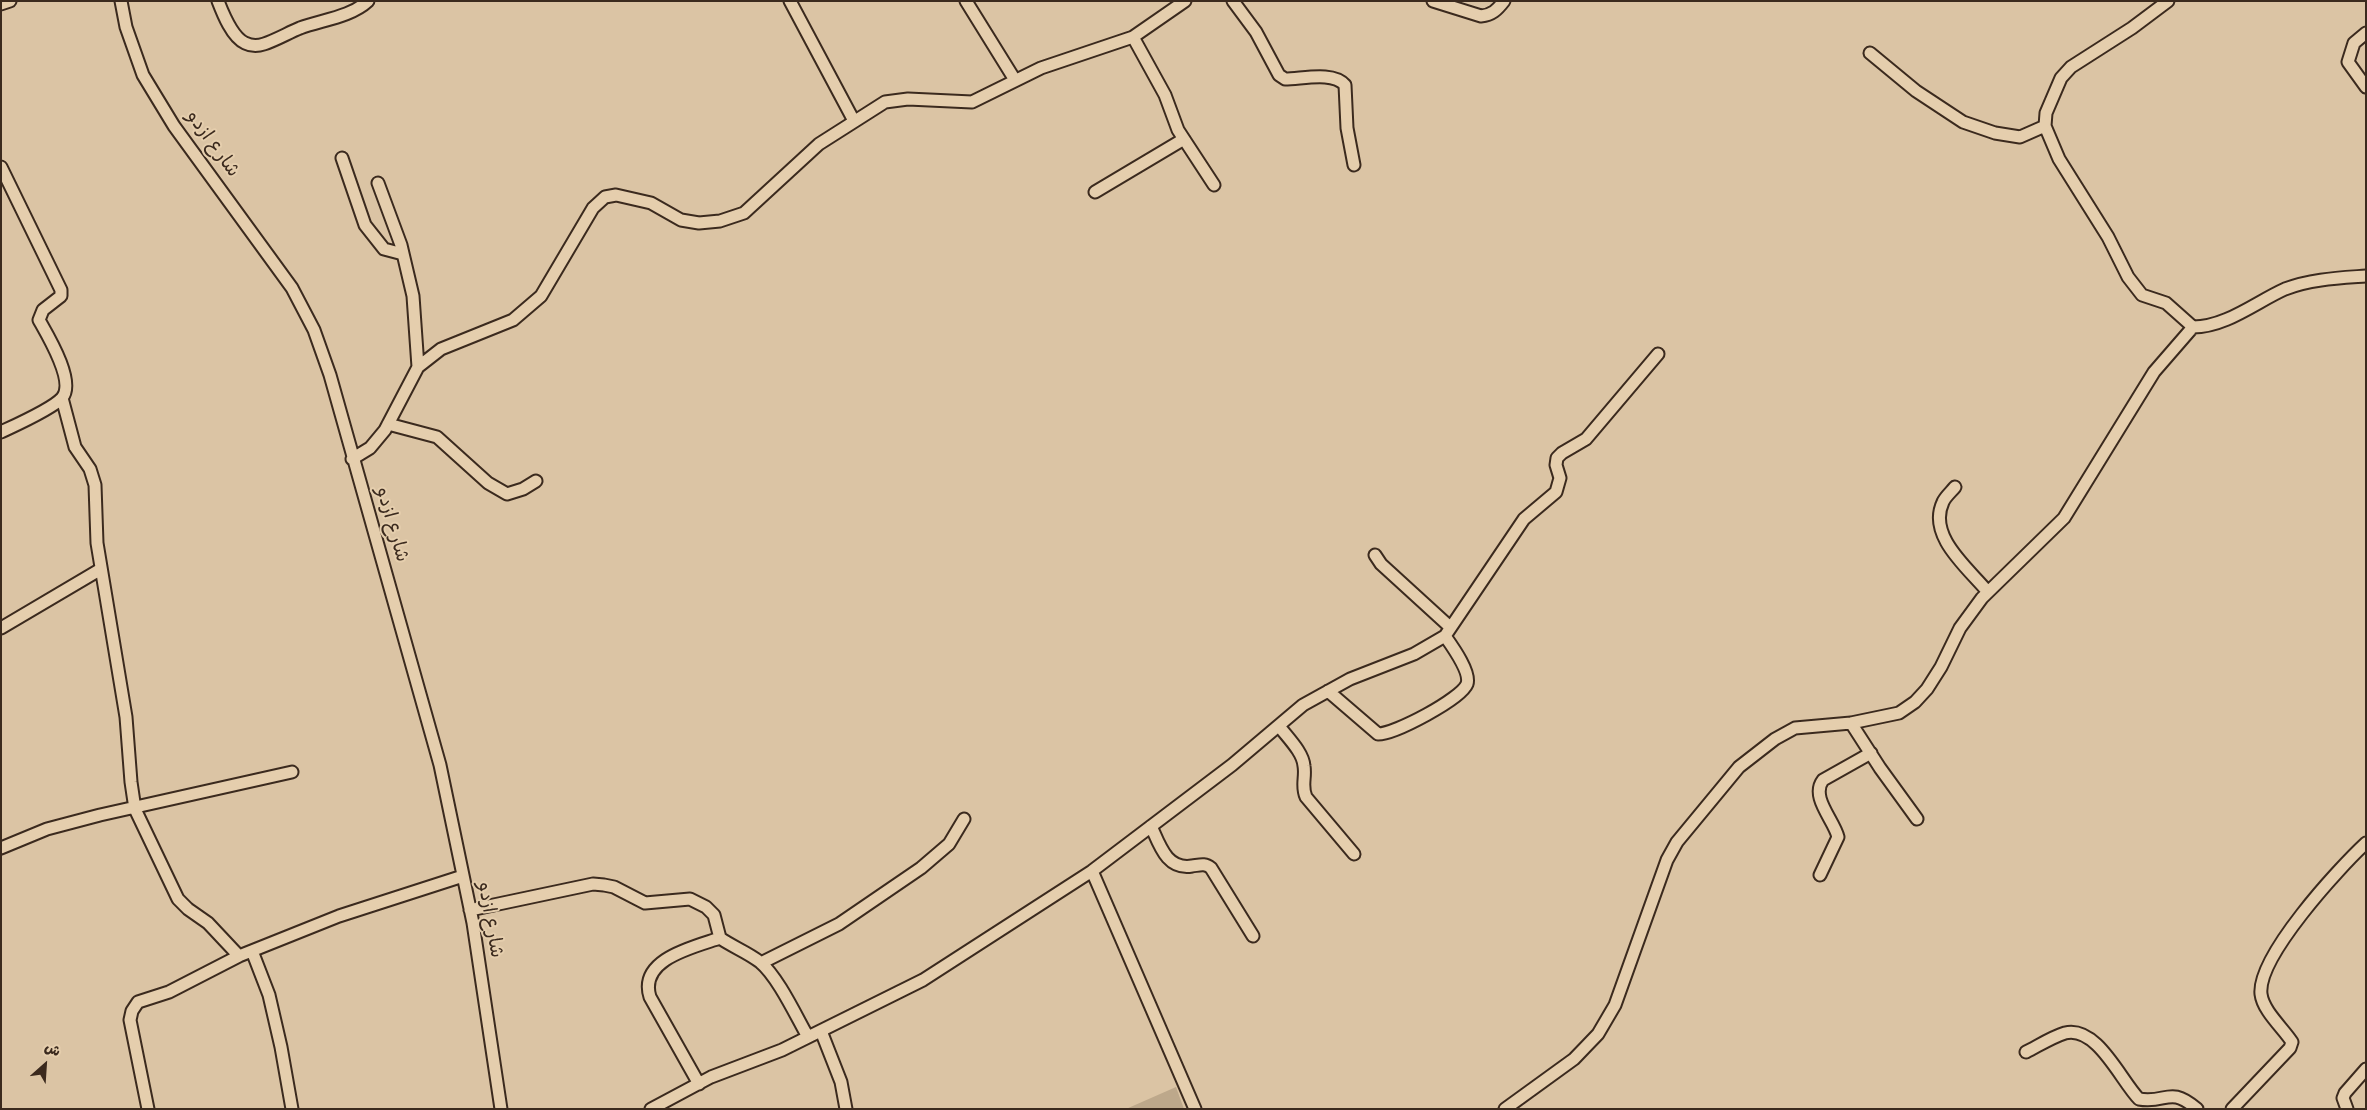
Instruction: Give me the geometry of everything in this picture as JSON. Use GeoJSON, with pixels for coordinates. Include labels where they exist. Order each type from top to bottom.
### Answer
{"type":"FeatureCollection","features":[{"type":"Feature","properties":{"kind":"street"},"geometry":{"type":"LineString","coordinates":[[1,4],[10,1]]}},
{"type":"Feature","properties":{"kind":"street","name":"شارع ازدو"},"geometry":{"type":"LineString","coordinates":[[121,1],[126,26],[143,75],[174,126],[292,288],[310,322],[330,375],[352,459],[440,765],[470,910],[501,1109]]}},
{"type":"Feature","properties":{"kind":"street"},"geometry":{"type":"LineString","coordinates":[[218,1],[234,31],[243,42],[253,46],[263,45],[300,28],[336,17],[362,6],[368,1]]}},
{"type":"Feature","properties":{"kind":"street"},"geometry":{"type":"LineString","coordinates":[[790,1],[854,121]]}},
{"type":"Feature","properties":{"kind":"street"},"geometry":{"type":"LineString","coordinates":[[966,1],[1015,80]]}},
{"type":"Feature","properties":{"kind":"street"},"geometry":{"type":"LineString","coordinates":[[352,459],[370,448],[388,424],[418,367],[441,349],[512,320],[541,296],[593,208],[605,197],[616,195],[636,198],[651,203],[681,220],[699,223],[720,221],[744,213],[819,144],[886,102],[896,99],[972,102],[1041,68],[1133,37],[1185,1]]}},
{"type":"Feature","properties":{"kind":"street"},"geometry":{"type":"LineString","coordinates":[[1233,1],[1256,32],[1279,75],[1285,79],[1332,77],[1341,80],[1345,86],[1348,128],[1354,165]]}},
{"type":"Feature","properties":{"kind":"street"},"geometry":{"type":"LineString","coordinates":[[1433,1],[1481,16],[1489,15],[1496,11],[1504,1]]}},
{"type":"Feature","properties":{"kind":"street"},"geometry":{"type":"LineString","coordinates":[[2168,1],[2132,28],[2071,67],[2061,78],[2046,114],[2044,126],[2059,160],[2108,237],[2128,276],[2142,295],[2166,303],[2193,327],[2208,327],[2285,290],[2309,282],[2366,276]]}},
{"type":"Feature","properties":{"kind":"street"},"geometry":{"type":"LineString","coordinates":[[2366,33],[2354,43],[2348,62],[2366,87]]}},
{"type":"Feature","properties":{"kind":"street"},"geometry":{"type":"LineString","coordinates":[[1133,37],[1165,95],[1178,130],[1214,185]]}},
{"type":"Feature","properties":{"kind":"street"},"geometry":{"type":"LineString","coordinates":[[1870,53],[1916,91],[1963,122],[1994,133],[2020,137],[2044,126]]}},
{"type":"Feature","properties":{"kind":"street"},"geometry":{"type":"LineString","coordinates":[[1095,192],[1184,139]]}},
{"type":"Feature","properties":{"kind":"street"},"geometry":{"type":"LineString","coordinates":[[342,158],[365,225],[384,249],[403,254]]}},
{"type":"Feature","properties":{"kind":"street"},"geometry":{"type":"LineString","coordinates":[[1,167],[4,181],[61,290],[61,296],[43,310],[39,320],[65,374],[67,386],[62,398],[75,447],[90,469],[95,485],[97,543],[126,717],[130,782],[135,809],[178,899],[188,909],[208,923],[239,956]]}},
{"type":"Feature","properties":{"kind":"street"},"geometry":{"type":"LineString","coordinates":[[378,183],[391,215],[413,296],[418,367]]}},
{"type":"Feature","properties":{"kind":"street"},"geometry":{"type":"LineString","coordinates":[[1506,1109],[1574,1059],[1598,1034],[1615,1005],[1667,860],[1677,842],[1739,767],[1775,740],[1795,728],[1852,724],[1899,713],[1914,702],[1932,682],[1960,628],[1987,591],[2026,557],[2064,518],[2154,372],[2193,327]]}},
{"type":"Feature","properties":{"kind":"street"},"geometry":{"type":"LineString","coordinates":[[651,1109],[699,1084],[759,1060],[821,1031],[923,980],[1092,871],[1232,765],[1303,705],[1350,679],[1414,654],[1448,632],[1524,519],[1556,492],[1560,478],[1556,465],[1557,458],[1586,438],[1658,354]]}},
{"type":"Feature","properties":{"kind":"street"},"geometry":{"type":"LineString","coordinates":[[1,432],[62,398]]}},
{"type":"Feature","properties":{"kind":"street"},"geometry":{"type":"LineString","coordinates":[[388,424],[437,437],[488,482],[507,494],[523,489],[536,481]]}},
{"type":"Feature","properties":{"kind":"street"},"geometry":{"type":"LineString","coordinates":[[1955,487],[1943,501],[1939,513],[1940,528],[1946,541],[1987,591]]}},
{"type":"Feature","properties":{"kind":"street"},"geometry":{"type":"LineString","coordinates":[[1328,691],[1378,734],[1387,734],[1459,694],[1467,683],[1467,674],[1448,632],[1382,564],[1376,555]]}},
{"type":"Feature","properties":{"kind":"street"},"geometry":{"type":"LineString","coordinates":[[1,628],[101,569]]}},
{"type":"Feature","properties":{"kind":"street"},"geometry":{"type":"LineString","coordinates":[[1852,724],[1918,818]]}},
{"type":"Feature","properties":{"kind":"street"},"geometry":{"type":"LineString","coordinates":[[1279,726],[1301,756],[1304,764],[1303,790],[1306,797],[1354,854]]}},
{"type":"Feature","properties":{"kind":"street"},"geometry":{"type":"LineString","coordinates":[[1820,875],[1838,837],[1819,796],[1818,787],[1823,780],[1871,753]]}},
{"type":"Feature","properties":{"kind":"street"},"geometry":{"type":"LineString","coordinates":[[1,848],[47,829],[100,815],[135,809],[186,794],[292,772]]}},
{"type":"Feature","properties":{"kind":"street"},"geometry":{"type":"LineString","coordinates":[[761,963],[838,924],[921,868],[949,844],[964,819]]}},
{"type":"Feature","properties":{"kind":"street"},"geometry":{"type":"LineString","coordinates":[[1151,826],[1171,862],[1182,868],[1203,864],[1211,868],[1253,936]]}},
{"type":"Feature","properties":{"kind":"street"},"geometry":{"type":"LineString","coordinates":[[2232,1109],[2290,1048],[2292,1042],[2265,1004],[2261,995],[2261,985],[2281,941],[2343,864],[2366,843]]}},
{"type":"Feature","properties":{"kind":"street"},"geometry":{"type":"LineString","coordinates":[[1092,871],[1195,1109]]}},
{"type":"Feature","properties":{"kind":"street"},"geometry":{"type":"LineString","coordinates":[[148,1109],[130,1020],[132,1011],[138,1002],[169,992],[239,956],[339,916],[463,876]]}},
{"type":"Feature","properties":{"kind":"street"},"geometry":{"type":"LineString","coordinates":[[470,910],[593,884],[604,885],[614,887],[645,903],[690,899],[706,907],[714,916],[720,938]]}},
{"type":"Feature","properties":{"kind":"street"},"geometry":{"type":"LineString","coordinates":[[699,1084],[650,997],[647,987],[651,976],[660,964],[679,952],[720,938],[741,948],[761,963],[770,973],[808,1037]]}},
{"type":"Feature","properties":{"kind":"street"},"geometry":{"type":"LineString","coordinates":[[252,951],[269,995],[282,1047],[292,1109]]}},
{"type":"Feature","properties":{"kind":"street"},"geometry":{"type":"LineString","coordinates":[[821,1031],[841,1082],[846,1109]]}},
{"type":"Feature","properties":{"kind":"street"},"geometry":{"type":"LineString","coordinates":[[2026,1052],[2064,1033],[2074,1032],[2092,1040],[2111,1061],[2139,1099],[2147,1100],[2177,1096],[2183,1098],[2197,1109]]}},
{"type":"Feature","properties":{"kind":"street"},"geometry":{"type":"LineString","coordinates":[[2347,1109],[2343,1098],[2345,1093],[2366,1069]]}},
{"type":"Feature","properties":{"kind":"shaded area"},"geometry":{"type":"Polygon","coordinates":[[[1176,1087],[1184,1109],[1126,1109],[1176,1087]]]}}]}
